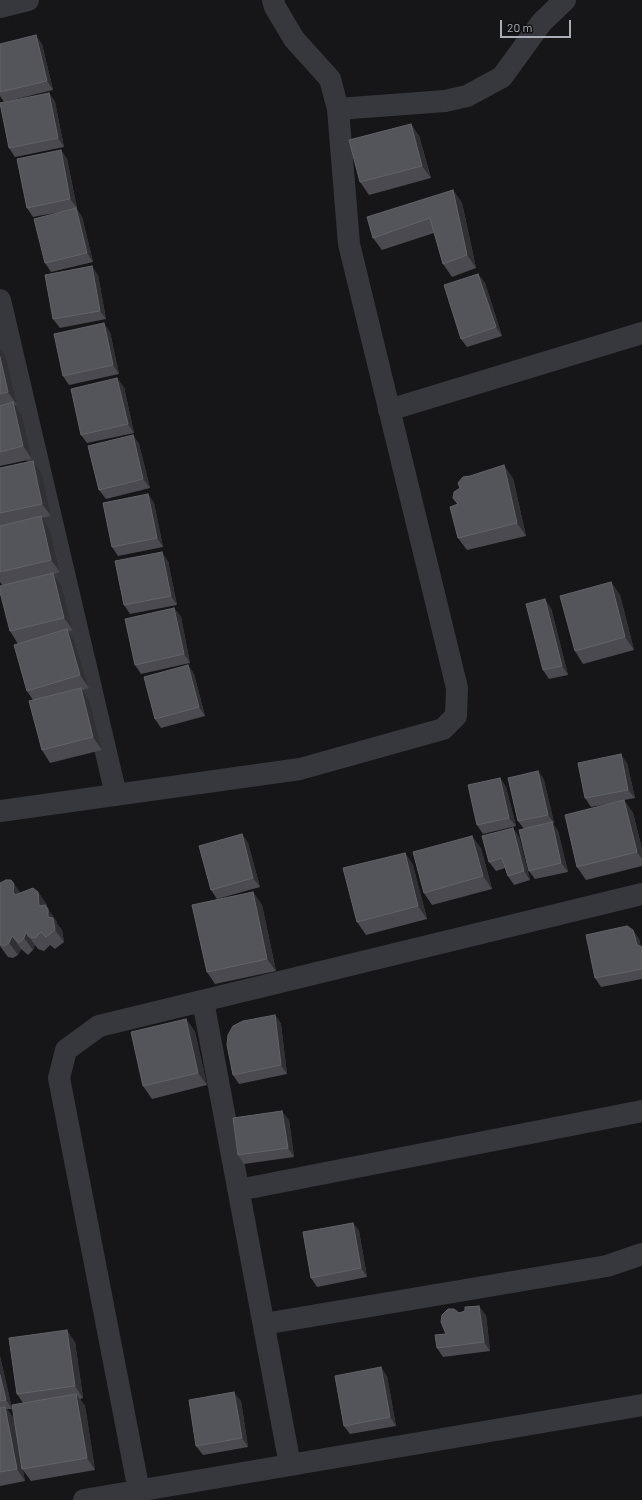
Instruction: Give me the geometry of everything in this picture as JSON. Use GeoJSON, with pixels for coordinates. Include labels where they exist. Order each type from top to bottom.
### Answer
{"type":"FeatureCollection","features":[{"type":"Feature","properties":{"kind":"street"},"geometry":{"type":"LineString","coordinates":[[0,7],[28,0]]}},
{"type":"Feature","properties":{"kind":"street"},"geometry":{"type":"LineString","coordinates":[[0,810],[300,769],[443,729],[456,716],[457,688],[349,244],[338,109],[330,79],[294,39],[273,0]]}},
{"type":"Feature","properties":{"kind":"street"},"geometry":{"type":"LineString","coordinates":[[338,109],[445,101],[467,96],[502,77],[542,22],[565,0]]}},
{"type":"Feature","properties":{"kind":"street"},"geometry":{"type":"LineString","coordinates":[[0,300],[116,795]]}},
{"type":"Feature","properties":{"kind":"street"},"geometry":{"type":"LineString","coordinates":[[389,410],[642,333]]}},
{"type":"Feature","properties":{"kind":"street"},"geometry":{"type":"LineString","coordinates":[[139,1491],[59,1078],[66,1050],[99,1026],[642,894]]}},
{"type":"Feature","properties":{"kind":"street"},"geometry":{"type":"LineString","coordinates":[[203,1001],[290,1465]]}},
{"type":"Feature","properties":{"kind":"street"},"geometry":{"type":"LineString","coordinates":[[239,1190],[642,1111]]}},
{"type":"Feature","properties":{"kind":"street"},"geometry":{"type":"LineString","coordinates":[[264,1324],[606,1266],[642,1254]]}},
{"type":"Feature","properties":{"kind":"street"},"geometry":{"type":"LineString","coordinates":[[84,1500],[642,1405]]}},
{"type":"Feature","properties":{"kind":"building"},"geometry":{"type":"Polygon","coordinates":[[[36,35],[47,81],[0,92],[0,44],[36,35]]]}},
{"type":"Feature","properties":{"kind":"building"},"geometry":{"type":"Polygon","coordinates":[[[49,93],[58,138],[9,148],[0,103],[49,93]]]}},
{"type":"Feature","properties":{"kind":"building"},"geometry":{"type":"Polygon","coordinates":[[[411,124],[422,166],[360,182],[349,140],[411,124]]]}},
{"type":"Feature","properties":{"kind":"building"},"geometry":{"type":"Polygon","coordinates":[[[61,150],[70,199],[27,208],[17,159],[61,150]]]}},
{"type":"Feature","properties":{"kind":"building"},"geometry":{"type":"Polygon","coordinates":[[[453,190],[467,255],[443,264],[430,218],[373,238],[367,217],[453,190]]]}},
{"type":"Feature","properties":{"kind":"building"},"geometry":{"type":"Polygon","coordinates":[[[76,208],[87,253],[45,263],[34,219],[76,208]]]}},
{"type":"Feature","properties":{"kind":"building"},"geometry":{"type":"Polygon","coordinates":[[[92,266],[100,311],[53,319],[45,275],[92,266]]]}},
{"type":"Feature","properties":{"kind":"building"},"geometry":{"type":"Polygon","coordinates":[[[478,274],[496,327],[461,339],[444,285],[478,274]]]}},
{"type":"Feature","properties":{"kind":"building"},"geometry":{"type":"Polygon","coordinates":[[[104,323],[113,365],[63,376],[54,334],[104,323]]]}},
{"type":"Feature","properties":{"kind":"building"},"geometry":{"type":"Polygon","coordinates":[[[0,357],[8,392],[0,394],[0,357]]]}},
{"type":"Feature","properties":{"kind":"building"},"geometry":{"type":"Polygon","coordinates":[[[117,378],[128,424],[81,435],[71,389],[117,378]]]}},
{"type":"Feature","properties":{"kind":"building"},"geometry":{"type":"Polygon","coordinates":[[[13,402],[23,446],[0,452],[0,406],[13,402]]]}},
{"type":"Feature","properties":{"kind":"building"},"geometry":{"type":"Polygon","coordinates":[[[133,435],[143,479],[99,490],[88,446],[133,435]]]}},
{"type":"Feature","properties":{"kind":"building"},"geometry":{"type":"Polygon","coordinates":[[[33,461],[42,504],[0,513],[0,468],[33,461]]]}},
{"type":"Feature","properties":{"kind":"building"},"geometry":{"type":"Polygon","coordinates":[[[504,465],[517,523],[458,538],[450,507],[458,504],[453,498],[454,492],[460,488],[458,483],[463,477],[504,465]]]}},
{"type":"Feature","properties":{"kind":"building"},"geometry":{"type":"Polygon","coordinates":[[[148,494],[157,538],[112,547],[103,503],[148,494]]]}},
{"type":"Feature","properties":{"kind":"building"},"geometry":{"type":"Polygon","coordinates":[[[41,516],[51,560],[0,572],[0,526],[41,516]]]}},
{"type":"Feature","properties":{"kind":"building"},"geometry":{"type":"Polygon","coordinates":[[[162,552],[171,596],[124,605],[115,561],[162,552]]]}},
{"type":"Feature","properties":{"kind":"building"},"geometry":{"type":"Polygon","coordinates":[[[53,573],[64,618],[10,631],[0,592],[0,586],[53,573]]]}},
{"type":"Feature","properties":{"kind":"building"},"geometry":{"type":"Polygon","coordinates":[[[611,582],[625,637],[575,651],[560,596],[611,582]]]}},
{"type":"Feature","properties":{"kind":"building"},"geometry":{"type":"Polygon","coordinates":[[[545,599],[562,666],[543,670],[526,604],[545,599]]]}},
{"type":"Feature","properties":{"kind":"building"},"geometry":{"type":"Polygon","coordinates":[[[174,608],[184,654],[135,665],[125,619],[174,608]]]}},
{"type":"Feature","properties":{"kind":"building"},"geometry":{"type":"Polygon","coordinates":[[[67,629],[80,675],[27,691],[14,645],[67,629]]]}},
{"type":"Feature","properties":{"kind":"building"},"geometry":{"type":"Polygon","coordinates":[[[188,665],[199,707],[155,719],[144,677],[188,665]]]}},
{"type":"Feature","properties":{"kind":"building"},"geometry":{"type":"Polygon","coordinates":[[[81,688],[93,737],[42,750],[29,701],[81,688]]]}},
{"type":"Feature","properties":{"kind":"building"},"geometry":{"type":"Polygon","coordinates":[[[621,754],[628,790],[585,798],[578,763],[621,754]]]}},
{"type":"Feature","properties":{"kind":"building"},"geometry":{"type":"Polygon","coordinates":[[[538,771],[548,815],[518,821],[508,778],[538,771]]]}},
{"type":"Feature","properties":{"kind":"building"},"geometry":{"type":"Polygon","coordinates":[[[500,778],[509,818],[477,825],[468,785],[500,778]]]}},
{"type":"Feature","properties":{"kind":"building"},"geometry":{"type":"Polygon","coordinates":[[[624,800],[637,852],[577,867],[565,815],[624,800]]]}},
{"type":"Feature","properties":{"kind":"building"},"geometry":{"type":"Polygon","coordinates":[[[552,822],[561,863],[529,871],[519,830],[552,822]]]}},
{"type":"Feature","properties":{"kind":"building"},"geometry":{"type":"Polygon","coordinates":[[[513,828],[524,871],[508,876],[502,858],[489,862],[482,836],[513,828]]]}},
{"type":"Feature","properties":{"kind":"building"},"geometry":{"type":"Polygon","coordinates":[[[242,834],[253,878],[211,890],[199,846],[242,834]]]}},
{"type":"Feature","properties":{"kind":"building"},"geometry":{"type":"Polygon","coordinates":[[[472,836],[483,876],[424,893],[413,852],[472,836]]]}},
{"type":"Feature","properties":{"kind":"building"},"geometry":{"type":"Polygon","coordinates":[[[405,853],[418,906],[357,922],[343,868],[405,853]]]}},
{"type":"Feature","properties":{"kind":"building"},"geometry":{"type":"Polygon","coordinates":[[[6,880],[11,880],[14,884],[13,892],[15,895],[33,888],[38,892],[39,906],[45,905],[48,909],[48,917],[53,918],[55,930],[46,937],[41,932],[35,938],[29,937],[26,932],[24,938],[19,943],[12,936],[9,943],[4,946],[0,944],[0,883],[6,880]]]}},
{"type":"Feature","properties":{"kind":"building"},"geometry":{"type":"Polygon","coordinates":[[[253,892],[267,959],[207,972],[192,905],[253,892]]]}},
{"type":"Feature","properties":{"kind":"building"},"geometry":{"type":"Polygon","coordinates":[[[627,926],[633,930],[637,945],[642,947],[642,969],[595,978],[586,935],[627,926]]]}},
{"type":"Feature","properties":{"kind":"building"},"geometry":{"type":"Polygon","coordinates":[[[275,1015],[281,1065],[233,1075],[227,1045],[228,1035],[233,1026],[243,1021],[275,1015]]]}},
{"type":"Feature","properties":{"kind":"building"},"geometry":{"type":"Polygon","coordinates":[[[186,1019],[198,1073],[143,1086],[131,1032],[186,1019]]]}},
{"type":"Feature","properties":{"kind":"building"},"geometry":{"type":"Polygon","coordinates":[[[282,1111],[288,1148],[238,1155],[233,1118],[282,1111]]]}},
{"type":"Feature","properties":{"kind":"building"},"geometry":{"type":"Polygon","coordinates":[[[353,1223],[361,1268],[311,1278],[303,1232],[353,1223]]]}},
{"type":"Feature","properties":{"kind":"building"},"geometry":{"type":"Polygon","coordinates":[[[479,1306],[484,1342],[437,1348],[435,1335],[446,1334],[441,1322],[442,1315],[448,1309],[454,1309],[459,1313],[465,1311],[465,1307],[479,1306]]]}},
{"type":"Feature","properties":{"kind":"building"},"geometry":{"type":"Polygon","coordinates":[[[67,1330],[75,1386],[17,1394],[9,1338],[67,1330]]]}},
{"type":"Feature","properties":{"kind":"building"},"geometry":{"type":"Polygon","coordinates":[[[381,1367],[390,1417],[344,1426],[335,1376],[381,1367]]]}},
{"type":"Feature","properties":{"kind":"building"},"geometry":{"type":"Polygon","coordinates":[[[0,1375],[6,1400],[0,1401],[0,1375]]]}},
{"type":"Feature","properties":{"kind":"building"},"geometry":{"type":"Polygon","coordinates":[[[234,1392],[242,1438],[196,1446],[189,1400],[234,1392]]]}},
{"type":"Feature","properties":{"kind":"building"},"geometry":{"type":"Polygon","coordinates":[[[76,1394],[87,1458],[22,1469],[12,1405],[76,1394]]]}},
{"type":"Feature","properties":{"kind":"building"},"geometry":{"type":"Polygon","coordinates":[[[5,1407],[17,1469],[0,1472],[0,1408],[5,1407]]]}}]}
